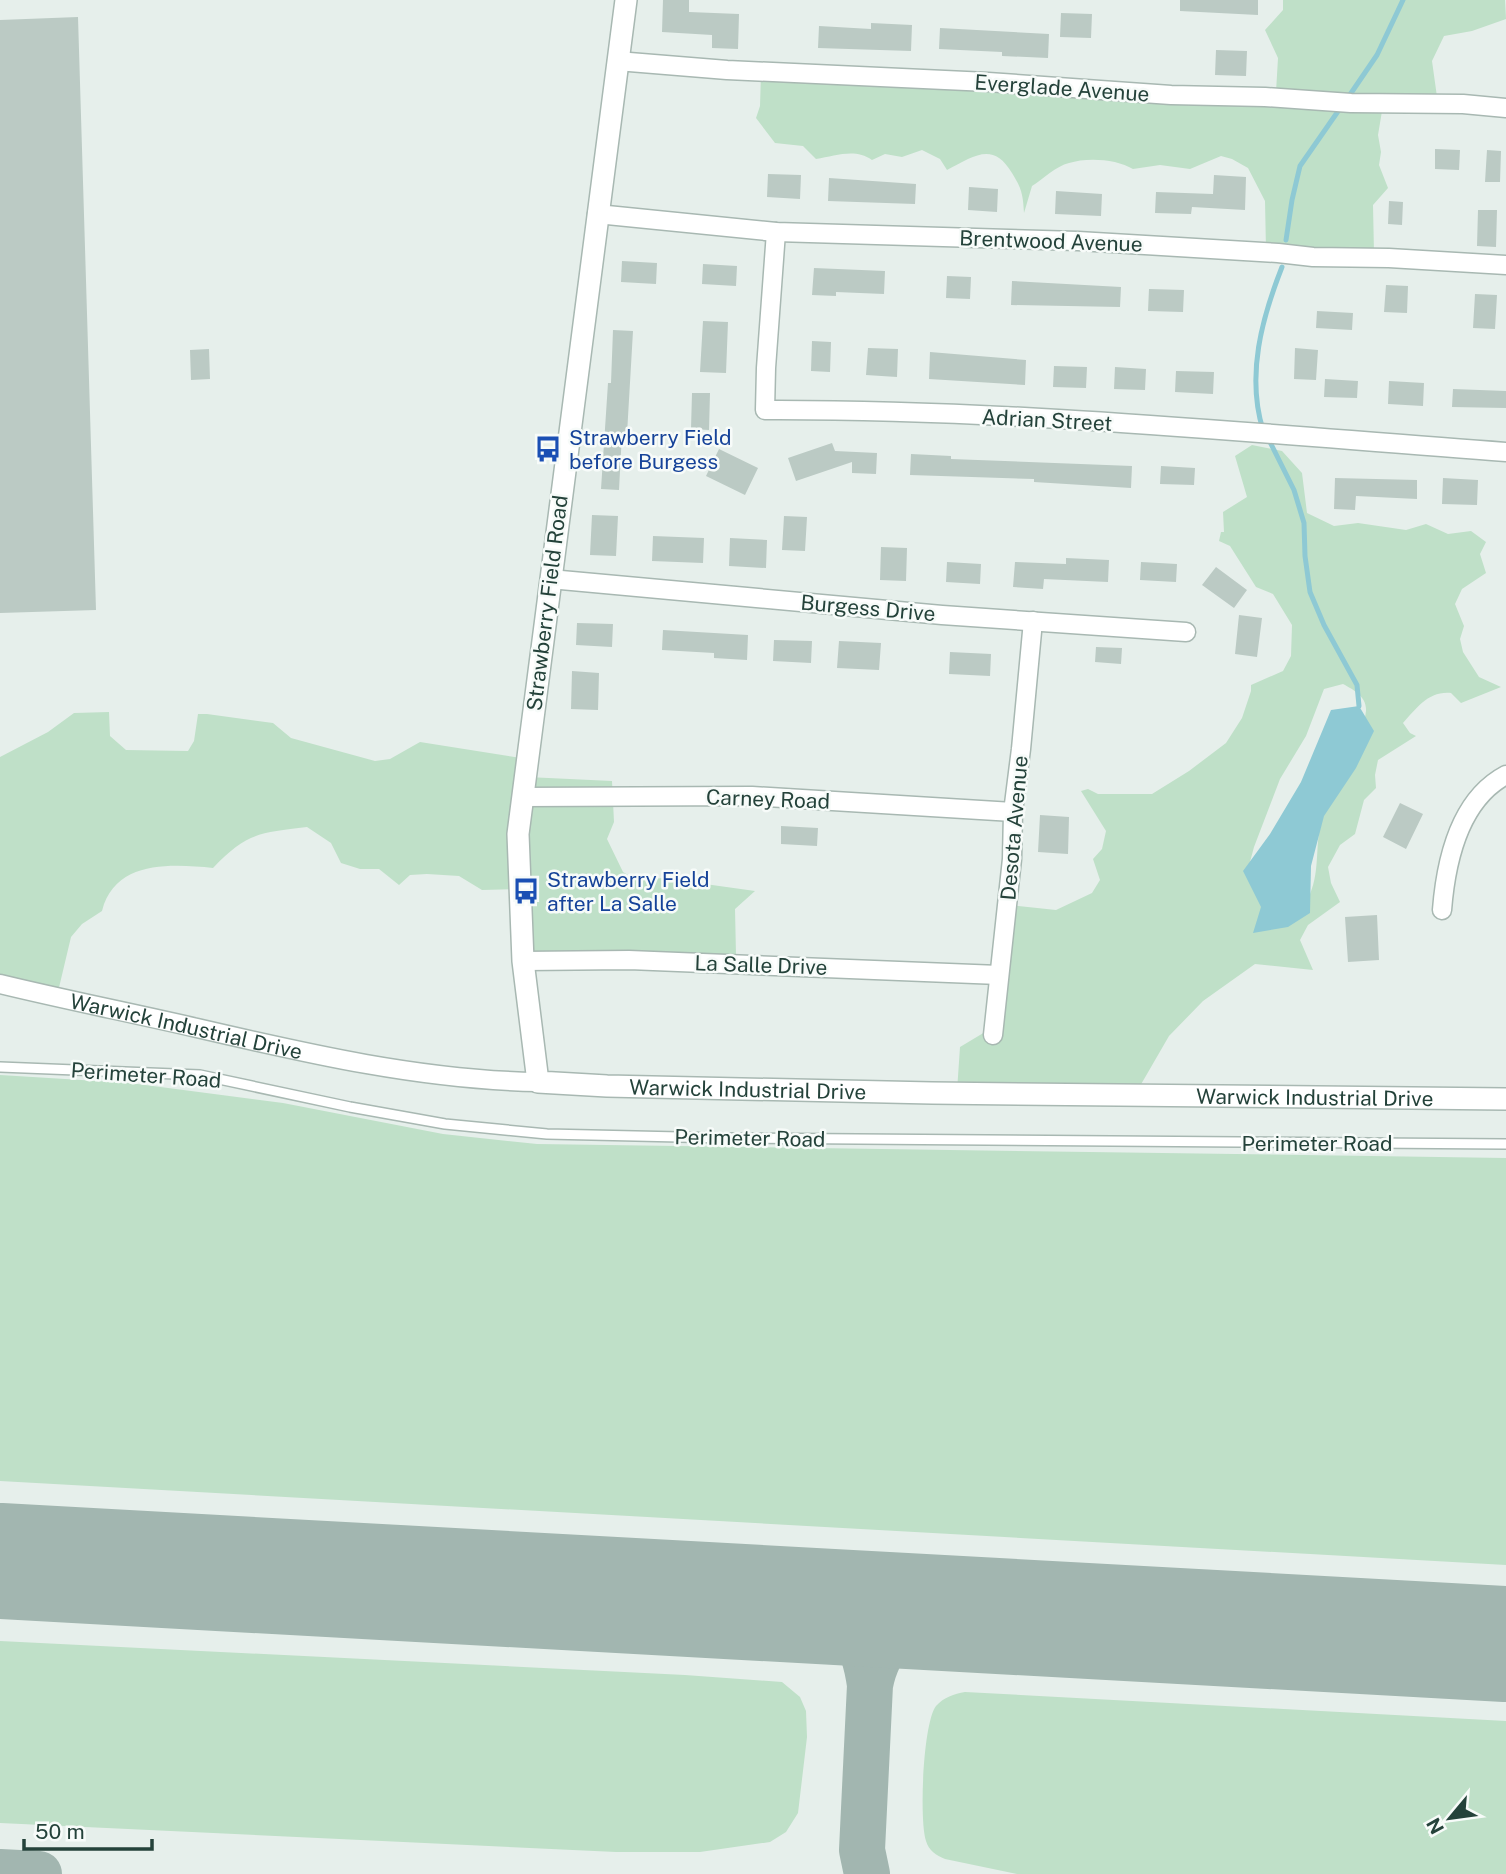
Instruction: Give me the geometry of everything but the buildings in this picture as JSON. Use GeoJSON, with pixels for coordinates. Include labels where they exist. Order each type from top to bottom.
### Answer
{"type":"FeatureCollection","features":[{"type":"Feature","properties":{"kind":"street","name":"Strawberry Field Road"},"geometry":{"type":"LineString","coordinates":[[538,1082],[523,961],[518,863],[522,797],[626,0]]}},
{"type":"Feature","properties":{"kind":"street","name":"Everglade Avenue"},"geometry":{"type":"LineString","coordinates":[[617,61],[727,70],[988,82],[1171,95],[1265,97],[1351,103],[1462,104],[1506,108]]}},
{"type":"Feature","properties":{"kind":"street","name":"Brentwood Avenue"},"geometry":{"type":"LineString","coordinates":[[597,214],[776,232],[1079,241],[1313,257],[1389,258],[1506,265]]}},
{"type":"Feature","properties":{"kind":"street","name":"Adrian Street"},"geometry":{"type":"LineString","coordinates":[[776,232],[765,410],[846,410],[1071,421],[1264,432],[1506,452]]}},
{"type":"Feature","properties":{"kind":"street","name":"Burgess Drive"},"geometry":{"type":"LineString","coordinates":[[550,579],[762,600],[1186,632]]}},
{"type":"Feature","properties":{"kind":"street","name":"Desota Avenue"},"geometry":{"type":"LineString","coordinates":[[993,1034],[1012,859],[1013,813],[1032,621]]}},
{"type":"Feature","properties":{"kind":"street"},"geometry":{"type":"LineString","coordinates":[[1443,910],[1449,858],[1458,835],[1478,797],[1490,783],[1506,775]]}},
{"type":"Feature","properties":{"kind":"street","name":"Carney Road"},"geometry":{"type":"LineString","coordinates":[[522,797],[752,796],[1013,813]]}},
{"type":"Feature","properties":{"kind":"street","name":"La Salle Drive"},"geometry":{"type":"LineString","coordinates":[[523,961],[628,960],[999,975]]}},
{"type":"Feature","properties":{"kind":"street","name":"Warwick Industrial Drive"},"geometry":{"type":"LineString","coordinates":[[0,984],[308,1054],[377,1067],[488,1081],[905,1092],[1506,1099]]}},
{"type":"Feature","properties":{"kind":"lane","name":"Perimeter Road"},"geometry":{"type":"LineString","coordinates":[[0,1067],[200,1075],[445,1124],[547,1134],[724,1138],[1506,1144]]}},
{"type":"Feature","properties":{"kind":"green space"},"geometry":{"type":"Polygon","coordinates":[[[1283,0],[1505,0],[1506,19],[1472,31],[1444,36],[1432,61],[1438,104],[1383,105],[1378,135],[1381,152],[1379,165],[1388,188],[1373,205],[1374,253],[1266,250],[1265,201],[1248,168],[1221,156],[1190,169],[1160,165],[1133,169],[1102,160],[1069,163],[1032,186],[1024,213],[1021,192],[1015,179],[1005,163],[990,154],[974,156],[947,170],[940,159],[922,150],[902,157],[885,154],[872,160],[859,154],[816,159],[803,146],[775,143],[756,118],[760,106],[761,73],[1276,92],[1278,58],[1265,30],[1283,10],[1283,0]]]}},
{"type":"Feature","properties":{"kind":"green space"},"geometry":{"type":"Polygon","coordinates":[[[1252,445],[1282,451],[1302,473],[1307,513],[1334,526],[1358,523],[1406,530],[1426,524],[1448,534],[1471,531],[1486,542],[1480,554],[1486,573],[1462,589],[1455,604],[1464,626],[1460,639],[1463,652],[1479,677],[1501,687],[1461,703],[1451,693],[1429,698],[1403,723],[1410,733],[1416,736],[1378,760],[1376,788],[1364,800],[1355,834],[1340,845],[1328,867],[1331,883],[1340,902],[1308,925],[1300,940],[1313,970],[1255,964],[1203,1001],[1169,1036],[1136,1093],[957,1091],[960,1047],[995,1026],[1009,905],[1056,910],[1092,893],[1100,880],[1093,859],[1102,849],[1106,831],[1081,791],[1088,789],[1098,794],[1152,794],[1189,771],[1226,743],[1242,718],[1251,685],[1283,671],[1291,656],[1292,625],[1273,594],[1256,587],[1230,546],[1219,541],[1221,532],[1224,532],[1223,512],[1247,497],[1235,456],[1252,445]],[[1343,684],[1324,689],[1306,736],[1280,779],[1247,873],[1310,894],[1320,825],[1354,751],[1366,711],[1362,698],[1343,684]]]}},
{"type":"Feature","properties":{"kind":"green space"},"geometry":{"type":"Polygon","coordinates":[[[109,712],[110,736],[126,750],[188,751],[194,741],[198,714],[207,714],[273,723],[291,738],[375,761],[390,759],[420,742],[521,758],[527,777],[612,781],[614,822],[607,839],[623,872],[638,881],[662,878],[755,891],[735,909],[736,955],[729,958],[525,953],[521,889],[482,890],[459,876],[427,874],[410,875],[399,885],[379,869],[360,869],[341,863],[331,843],[307,827],[255,836],[235,847],[213,868],[163,866],[132,874],[119,882],[109,894],[102,911],[82,924],[71,937],[57,996],[0,983],[0,757],[48,732],[74,713],[109,712]]]}},
{"type":"Feature","properties":{"kind":"green space"},"geometry":{"type":"Polygon","coordinates":[[[0,1075],[130,1083],[283,1103],[443,1134],[537,1144],[1506,1158],[1506,1565],[0,1481],[0,1075]]]}},
{"type":"Feature","properties":{"kind":"green space"},"geometry":{"type":"Polygon","coordinates":[[[0,1641],[782,1682],[800,1697],[806,1711],[807,1737],[798,1813],[786,1832],[770,1842],[700,1852],[616,1852],[0,1823],[0,1641]]]}},
{"type":"Feature","properties":{"kind":"green space"},"geometry":{"type":"Polygon","coordinates":[[[965,1692],[1506,1721],[1506,1874],[1017,1874],[945,1859],[936,1854],[926,1841],[923,1813],[925,1751],[936,1706],[949,1696],[965,1692]]]}},
{"type":"Feature","properties":{"kind":"water"},"geometry":{"type":"Polygon","coordinates":[[[1359,706],[1374,731],[1356,768],[1324,816],[1311,866],[1310,913],[1288,927],[1253,933],[1261,907],[1243,871],[1270,834],[1301,782],[1331,710],[1359,706]]]}},
{"type":"Feature","properties":{"kind":"waterway"},"geometry":{"type":"LineString","coordinates":[[1347,99],[1377,55],[1403,0]]}},
{"type":"Feature","properties":{"kind":"waterway"},"geometry":{"type":"LineString","coordinates":[[1286,240],[1300,166],[1341,107]]}},
{"type":"Feature","properties":{"kind":"waterway"},"geometry":{"type":"LineString","coordinates":[[1263,430],[1258,409],[1256,368],[1268,306],[1282,267]]}},
{"type":"Feature","properties":{"kind":"waterway"},"geometry":{"type":"LineString","coordinates":[[1268,438],[1294,490],[1304,523],[1310,592],[1324,625],[1357,685],[1359,706]]}},
{"type":"Feature","properties":{"kind":"taxiway"},"geometry":{"type":"LineString","coordinates":[[793,1606],[826,1617],[848,1630],[862,1651],[870,1685]]}},
{"type":"Feature","properties":{"kind":"taxiway"},"geometry":{"type":"LineString","coordinates":[[867,1874],[862,1850],[870,1685],[874,1669],[887,1644],[907,1627],[950,1614]]}},
{"type":"Feature","properties":{"kind":"taxiway"},"geometry":{"type":"LineString","coordinates":[[0,1872],[39,1874]]}},
{"type":"Feature","properties":{"kind":"runway"},"geometry":{"type":"LineString","coordinates":[[0,1561],[1506,1644]]}},
{"type":"Feature","properties":{"kind":"place","name":"Strawberry Field before Burgess"},"geometry":{"type":"Point","coordinates":[548,449]}},
{"type":"Feature","properties":{"kind":"place","name":"Strawberry Field after La Salle"},"geometry":{"type":"Point","coordinates":[526,891]}}]}
